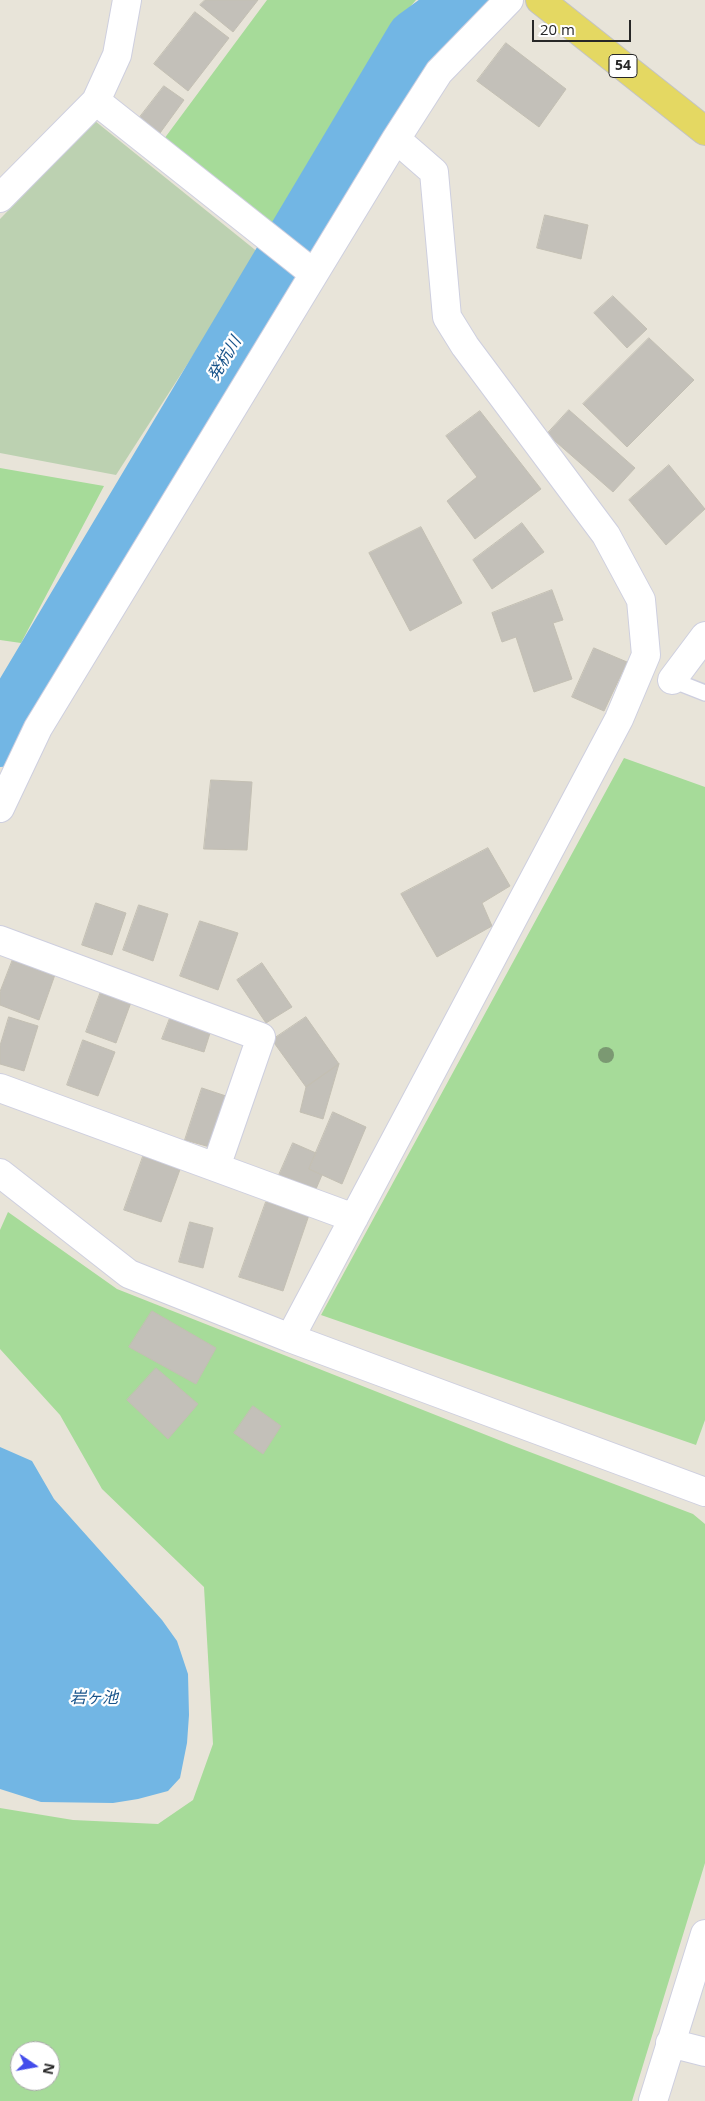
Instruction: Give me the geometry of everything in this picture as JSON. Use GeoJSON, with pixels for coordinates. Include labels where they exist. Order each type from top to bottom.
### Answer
{"type":"FeatureCollection","features":[{"type":"Feature","properties":{"kind":"main road","name":"54"},"geometry":{"type":"LineString","coordinates":[[540,0],[705,131]]}},
{"type":"Feature","properties":{"kind":"street"},"geometry":{"type":"LineString","coordinates":[[0,198],[96,101],[118,55],[127,0]]}},
{"type":"Feature","properties":{"kind":"street"},"geometry":{"type":"LineString","coordinates":[[0,808],[38,728],[396,139],[439,72],[509,0]]}},
{"type":"Feature","properties":{"kind":"street"},"geometry":{"type":"LineString","coordinates":[[96,101],[313,273]]}},
{"type":"Feature","properties":{"kind":"street"},"geometry":{"type":"LineString","coordinates":[[290,1338],[619,719],[646,655],[641,600],[606,535],[465,346],[447,316],[434,172],[396,139]]}},
{"type":"Feature","properties":{"kind":"street"},"geometry":{"type":"LineString","coordinates":[[672,680],[705,636]]}},
{"type":"Feature","properties":{"kind":"street"},"geometry":{"type":"LineString","coordinates":[[0,940],[261,1037],[216,1167]]}},
{"type":"Feature","properties":{"kind":"street"},"geometry":{"type":"LineString","coordinates":[[0,1088],[354,1218]]}},
{"type":"Feature","properties":{"kind":"street"},"geometry":{"type":"LineString","coordinates":[[0,1173],[129,1274],[290,1338],[705,1492]]}},
{"type":"Feature","properties":{"kind":"street"},"geometry":{"type":"LineString","coordinates":[[653,2101],[705,1934]]}},
{"type":"Feature","properties":{"kind":"street"},"geometry":{"type":"LineString","coordinates":[[670,2043],[705,2052]]}},
{"type":"Feature","properties":{"kind":"lane"},"geometry":{"type":"LineString","coordinates":[[672,680],[705,692]]}},
{"type":"Feature","properties":{"kind":"green space"},"geometry":{"type":"Polygon","coordinates":[[[267,0],[416,0],[397,22],[275,229],[164,139],[267,0]]]}},
{"type":"Feature","properties":{"kind":"green space"},"geometry":{"type":"Polygon","coordinates":[[[95,121],[259,253],[116,475],[0,453],[0,219],[95,121]]]}},
{"type":"Feature","properties":{"kind":"green space"},"geometry":{"type":"Polygon","coordinates":[[[0,468],[104,486],[21,643],[0,640],[0,468]]]}},
{"type":"Feature","properties":{"kind":"green space"},"geometry":{"type":"Polygon","coordinates":[[[624,758],[705,787],[705,1420],[696,1445],[321,1315],[624,758]]]}},
{"type":"Feature","properties":{"kind":"green space"},"geometry":{"type":"Polygon","coordinates":[[[8,1212],[117,1289],[514,1446],[693,1514],[705,1524],[705,1863],[632,2101],[0,2101],[0,1808],[73,1820],[158,1824],[193,1800],[213,1744],[204,1587],[102,1489],[60,1415],[0,1349],[0,1230],[8,1212]]]}},
{"type":"Feature","properties":{"kind":"water","name":"岩ヶ池"},"geometry":{"type":"Polygon","coordinates":[[[0,1447],[32,1461],[54,1499],[162,1620],[177,1641],[188,1674],[189,1715],[187,1743],[180,1778],[168,1791],[113,1803],[41,1802],[0,1789],[0,1447]]]}},
{"type":"Feature","properties":{"kind":"building"},"geometry":{"type":"Polygon","coordinates":[[[205,0],[258,0],[233,32],[200,5],[205,0]]]}},
{"type":"Feature","properties":{"kind":"building"},"geometry":{"type":"Polygon","coordinates":[[[195,12],[229,38],[188,91],[154,64],[195,12]]]}},
{"type":"Feature","properties":{"kind":"building"},"geometry":{"type":"Polygon","coordinates":[[[506,43],[566,89],[539,127],[477,81],[506,43]]]}},
{"type":"Feature","properties":{"kind":"building"},"geometry":{"type":"Polygon","coordinates":[[[164,86],[184,100],[160,133],[140,117],[164,86]]]}},
{"type":"Feature","properties":{"kind":"building"},"geometry":{"type":"Polygon","coordinates":[[[545,215],[588,225],[581,259],[537,248],[545,215]]]}},
{"type":"Feature","properties":{"kind":"building"},"geometry":{"type":"Polygon","coordinates":[[[613,296],[647,329],[627,348],[594,313],[613,296]]]}},
{"type":"Feature","properties":{"kind":"building"},"geometry":{"type":"Polygon","coordinates":[[[649,338],[694,380],[627,447],[583,404],[649,338]]]}},
{"type":"Feature","properties":{"kind":"building"},"geometry":{"type":"Polygon","coordinates":[[[569,410],[635,468],[613,492],[547,434],[569,410]]]}},
{"type":"Feature","properties":{"kind":"building"},"geometry":{"type":"Polygon","coordinates":[[[480,411],[541,489],[475,539],[447,501],[477,477],[446,436],[480,411]]]}},
{"type":"Feature","properties":{"kind":"building"},"geometry":{"type":"Polygon","coordinates":[[[669,465],[705,509],[666,545],[629,500],[669,465]]]}},
{"type":"Feature","properties":{"kind":"building"},"geometry":{"type":"Polygon","coordinates":[[[522,523],[544,552],[492,589],[473,560],[522,523]]]}},
{"type":"Feature","properties":{"kind":"building"},"geometry":{"type":"Polygon","coordinates":[[[421,527],[462,603],[410,631],[369,553],[421,527]]]}},
{"type":"Feature","properties":{"kind":"building"},"geometry":{"type":"Polygon","coordinates":[[[552,590],[563,620],[553,623],[572,679],[534,692],[516,637],[502,642],[492,613],[552,590]]]}},
{"type":"Feature","properties":{"kind":"building"},"geometry":{"type":"Polygon","coordinates":[[[594,648],[627,662],[604,711],[572,697],[594,648]]]}},
{"type":"Feature","properties":{"kind":"building"},"geometry":{"type":"Polygon","coordinates":[[[211,780],[252,782],[247,850],[204,849],[211,780]]]}},
{"type":"Feature","properties":{"kind":"building"},"geometry":{"type":"Polygon","coordinates":[[[488,848],[510,886],[482,903],[492,926],[437,957],[401,894],[488,848]]]}},
{"type":"Feature","properties":{"kind":"building"},"geometry":{"type":"Polygon","coordinates":[[[96,903],[126,913],[112,955],[82,945],[96,903]]]}},
{"type":"Feature","properties":{"kind":"building"},"geometry":{"type":"Polygon","coordinates":[[[139,905],[168,914],[153,961],[123,950],[139,905]]]}},
{"type":"Feature","properties":{"kind":"building"},"geometry":{"type":"Polygon","coordinates":[[[200,921],[238,933],[218,990],[180,976],[200,921]]]}},
{"type":"Feature","properties":{"kind":"building"},"geometry":{"type":"Polygon","coordinates":[[[15,954],[57,969],[39,1020],[0,1005],[0,992],[15,954]]]}},
{"type":"Feature","properties":{"kind":"building"},"geometry":{"type":"Polygon","coordinates":[[[262,963],[292,1007],[266,1023],[237,980],[262,963]]]}},
{"type":"Feature","properties":{"kind":"building"},"geometry":{"type":"Polygon","coordinates":[[[103,986],[133,997],[116,1043],[86,1032],[103,986]]]}},
{"type":"Feature","properties":{"kind":"building"},"geometry":{"type":"Polygon","coordinates":[[[172,1013],[212,1027],[204,1052],[162,1039],[172,1013]]]}},
{"type":"Feature","properties":{"kind":"building"},"geometry":{"type":"Polygon","coordinates":[[[9,1017],[38,1026],[24,1071],[0,1064],[0,1046],[9,1017]]]}},
{"type":"Feature","properties":{"kind":"building"},"geometry":{"type":"Polygon","coordinates":[[[306,1017],[339,1064],[306,1087],[272,1040],[306,1017]]]}},
{"type":"Feature","properties":{"kind":"building"},"geometry":{"type":"Polygon","coordinates":[[[83,1040],[115,1052],[98,1096],[67,1085],[83,1040]]]}},
{"type":"Feature","properties":{"kind":"building"},"geometry":{"type":"Polygon","coordinates":[[[339,1064],[323,1119],[300,1112],[306,1087],[339,1064]]]}},
{"type":"Feature","properties":{"kind":"building"},"geometry":{"type":"Polygon","coordinates":[[[202,1088],[226,1096],[210,1147],[185,1140],[202,1088]]]}},
{"type":"Feature","properties":{"kind":"building"},"geometry":{"type":"Polygon","coordinates":[[[333,1112],[366,1127],[342,1184],[309,1169],[333,1112]]]}},
{"type":"Feature","properties":{"kind":"building"},"geometry":{"type":"Polygon","coordinates":[[[293,1143],[316,1153],[309,1169],[322,1175],[316,1189],[279,1175],[293,1143]]]}},
{"type":"Feature","properties":{"kind":"building"},"geometry":{"type":"Polygon","coordinates":[[[145,1151],[182,1164],[161,1222],[124,1210],[145,1151]]]}},
{"type":"Feature","properties":{"kind":"building"},"geometry":{"type":"Polygon","coordinates":[[[266,1202],[309,1215],[283,1291],[239,1277],[266,1202]]]}},
{"type":"Feature","properties":{"kind":"building"},"geometry":{"type":"Polygon","coordinates":[[[190,1222],[213,1228],[203,1268],[179,1262],[190,1222]]]}},
{"type":"Feature","properties":{"kind":"building"},"geometry":{"type":"Polygon","coordinates":[[[152,1311],[216,1348],[196,1384],[129,1347],[152,1311]]]}},
{"type":"Feature","properties":{"kind":"building"},"geometry":{"type":"Polygon","coordinates":[[[156,1368],[198,1404],[168,1439],[127,1400],[156,1368]]]}},
{"type":"Feature","properties":{"kind":"building"},"geometry":{"type":"Polygon","coordinates":[[[253,1406],[281,1426],[263,1454],[234,1433],[253,1406]]]}},
{"type":"Feature","properties":{"kind":"waterway","name":"発杭川"},"geometry":{"type":"LineString","coordinates":[[0,737],[416,39],[470,0]]}}]}
